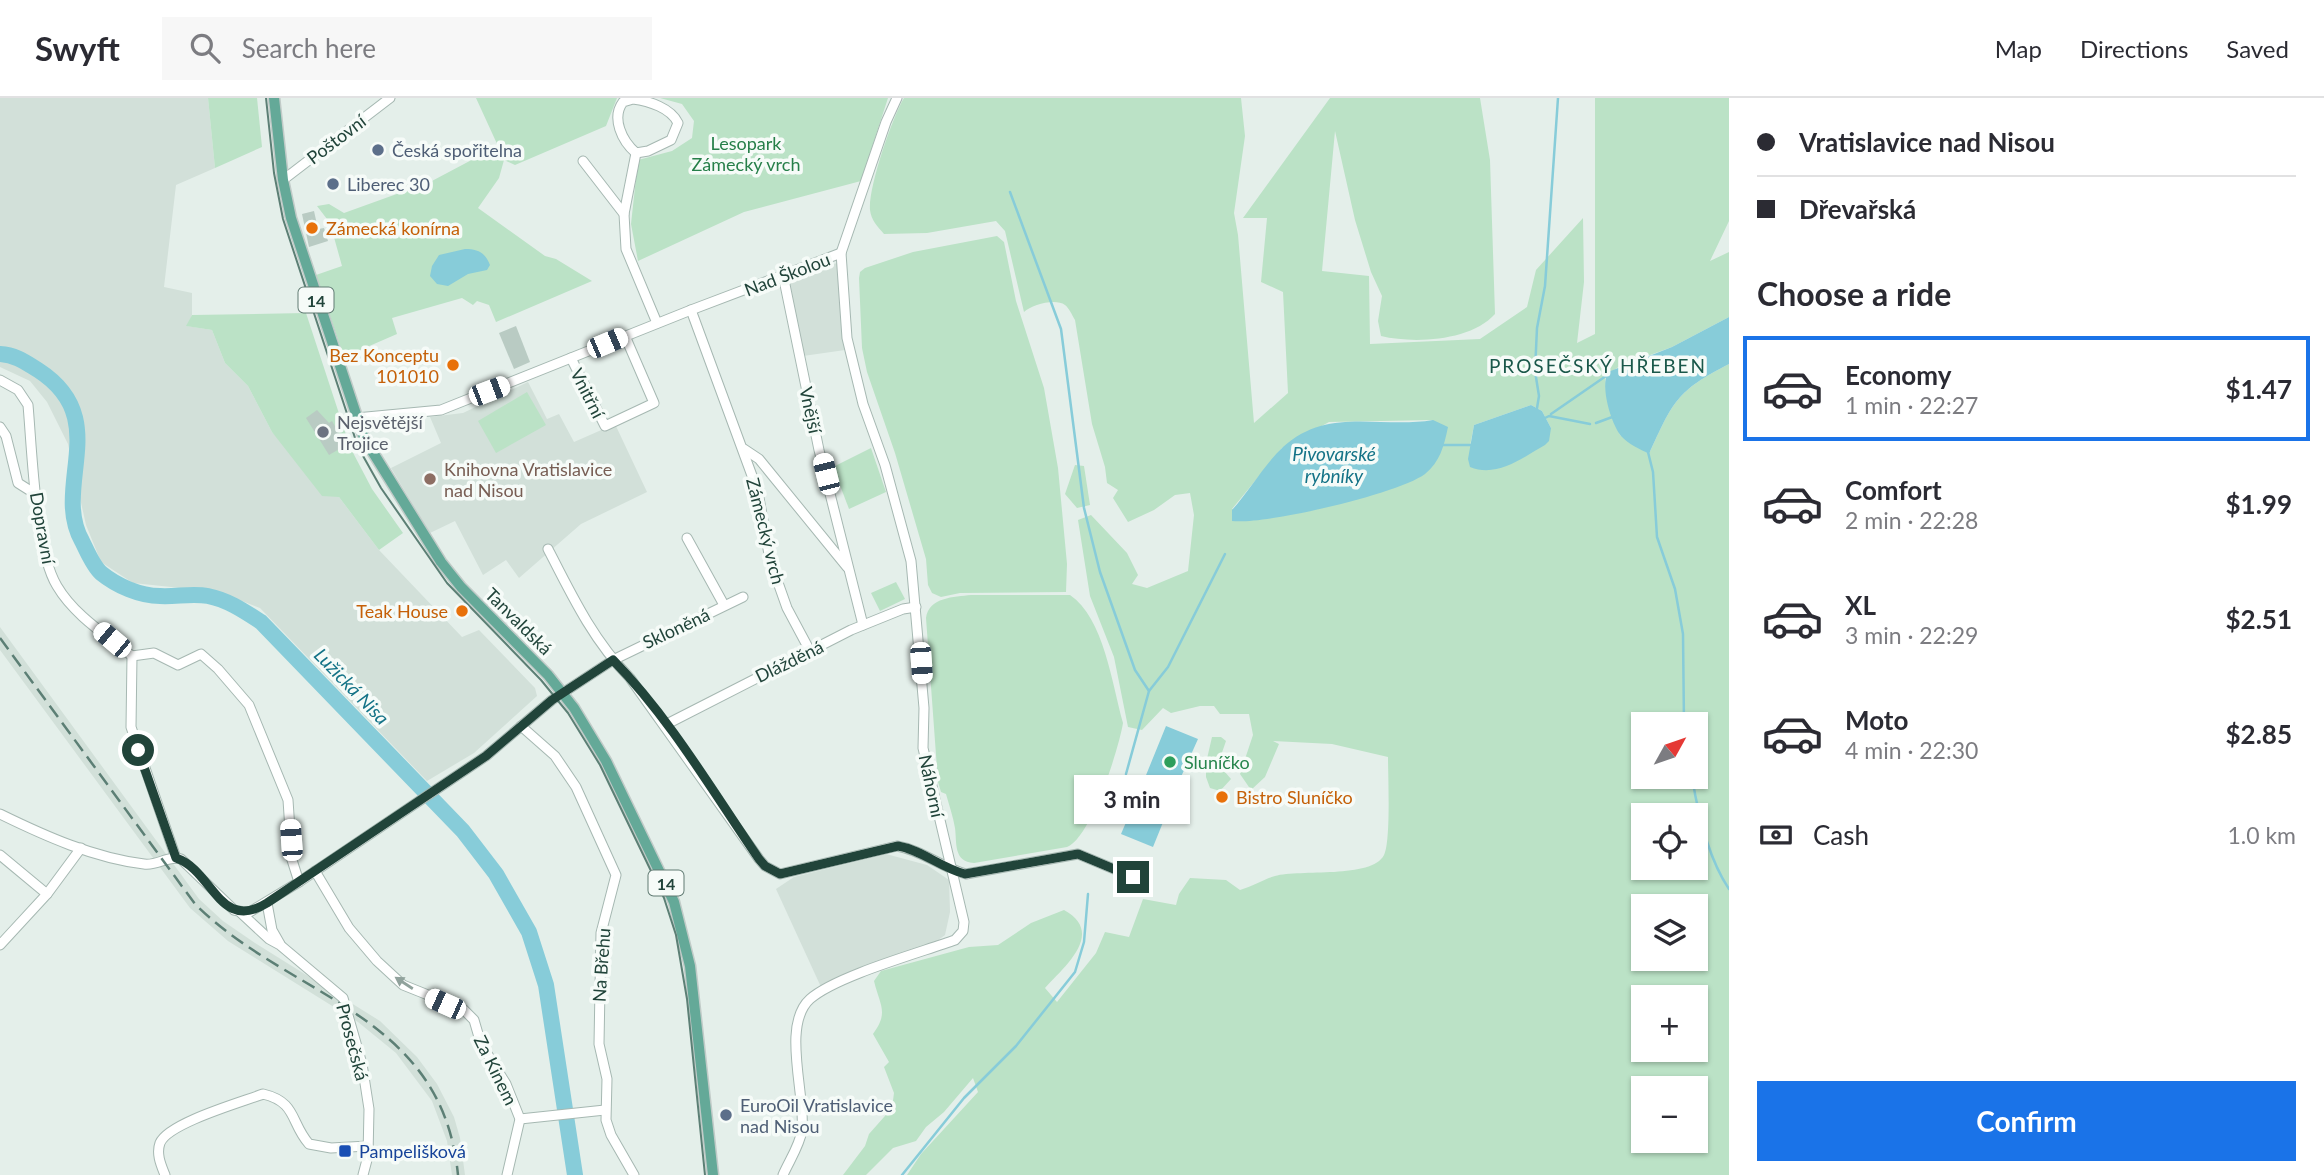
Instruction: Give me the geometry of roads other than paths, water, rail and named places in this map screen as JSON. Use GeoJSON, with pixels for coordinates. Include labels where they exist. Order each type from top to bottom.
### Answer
{"type":"FeatureCollection","features":[{"type":"Feature","properties":{"kind":"main road","name":"Tanvaldská"},"geometry":{"type":"LineString","coordinates":[[274,98],[283,180],[298,243],[356,418],[378,464],[441,562],[461,587],[563,693],[606,761],[665,880],[678,914],[690,966],[713,1175]]}},
{"type":"Feature","properties":{"kind":"street","name":"Poštovní"},"geometry":{"type":"LineString","coordinates":[[283,180],[390,98]]}},
{"type":"Feature","properties":{"kind":"street","name":"Nad Školou"},"geometry":{"type":"LineString","coordinates":[[356,418],[441,410],[656,323],[841,253],[886,122],[897,98]]}},
{"type":"Feature","properties":{"kind":"street"},"geometry":{"type":"LineString","coordinates":[[633,99],[656,104],[674,115],[678,123],[671,140],[648,151],[636,153],[629,148],[617,122],[618,109],[623,102],[633,99]]}},
{"type":"Feature","properties":{"kind":"street"},"geometry":{"type":"LineString","coordinates":[[636,153],[624,214],[626,249],[656,323]]}},
{"type":"Feature","properties":{"kind":"street"},"geometry":{"type":"LineString","coordinates":[[583,161],[624,214]]}},
{"type":"Feature","properties":{"kind":"street","name":"Náhorní"},"geometry":{"type":"LineString","coordinates":[[783,1175],[802,1134],[803,1110],[796,1063],[796,1037],[799,1019],[808,1000],[837,983],[955,940],[963,931],[964,922],[923,748],[924,708],[911,561],[885,465],[863,404],[849,351],[841,253]]}},
{"type":"Feature","properties":{"kind":"street","name":"Vnější"},"geometry":{"type":"LineString","coordinates":[[783,275],[820,450],[863,625]]}},
{"type":"Feature","properties":{"kind":"street","name":"Zámecký vrch"},"geometry":{"type":"LineString","coordinates":[[691,310],[758,492],[771,559],[787,608],[810,651]]}},
{"type":"Feature","properties":{"kind":"street","name":"Vnitřní"},"geometry":{"type":"LineString","coordinates":[[571,358],[605,426],[654,403],[625,336]]}},
{"type":"Feature","properties":{"kind":"street","name":"Dopravní"},"geometry":{"type":"LineString","coordinates":[[0,380],[18,390],[28,405],[46,560],[56,585],[74,608],[132,656]]}},
{"type":"Feature","properties":{"kind":"street"},"geometry":{"type":"LineString","coordinates":[[0,427],[6,436],[18,483],[37,495]]}},
{"type":"Feature","properties":{"kind":"street","name":"Zámecký vrch"},"geometry":{"type":"LineString","coordinates":[[743,449],[759,459],[850,571]]}},
{"type":"Feature","properties":{"kind":"street"},"geometry":{"type":"LineString","coordinates":[[687,538],[724,606]]}},
{"type":"Feature","properties":{"kind":"street"},"geometry":{"type":"LineString","coordinates":[[548,549],[578,609],[613,660],[665,725],[759,859],[771,870],[780,874],[898,846],[911,848],[952,871],[965,874],[1078,854],[1133,877]]}},
{"type":"Feature","properties":{"kind":"street","name":"Skloněná"},"geometry":{"type":"LineString","coordinates":[[242,913],[248,913],[267,903],[486,756],[563,693],[613,660],[743,597]]}},
{"type":"Feature","properties":{"kind":"street","name":"Dlážděná"},"geometry":{"type":"LineString","coordinates":[[665,725],[863,625],[915,607]]}},
{"type":"Feature","properties":{"kind":"street"},"geometry":{"type":"LineString","coordinates":[[0,814],[56,840],[147,865],[176,858],[131,727],[132,656],[154,653],[178,665],[201,654],[249,705],[288,800],[292,860],[299,882]]}},
{"type":"Feature","properties":{"kind":"street","name":"Na Břehu"},"geometry":{"type":"LineString","coordinates":[[521,726],[555,756],[576,787],[616,875],[601,933],[599,1044],[607,1079],[605,1110],[611,1135],[634,1175]]}},
{"type":"Feature","properties":{"kind":"street"},"geometry":{"type":"LineString","coordinates":[[0,945],[47,894],[82,848]]}},
{"type":"Feature","properties":{"kind":"street"},"geometry":{"type":"LineString","coordinates":[[0,855],[47,894]]}},
{"type":"Feature","properties":{"kind":"street","name":"Prosečská"},"geometry":{"type":"LineString","coordinates":[[176,858],[186,862],[228,905],[242,913],[269,939],[280,944],[343,998],[362,1064],[369,1108],[368,1156],[363,1175]]}},
{"type":"Feature","properties":{"kind":"street","name":"Za Kinem"},"geometry":{"type":"LineString","coordinates":[[315,871],[349,928],[377,961],[403,985],[470,1013],[481,1045],[506,1084],[520,1119],[507,1175]]}},
{"type":"Feature","properties":{"kind":"street"},"geometry":{"type":"LineString","coordinates":[[267,903],[272,930],[280,944]]}},
{"type":"Feature","properties":{"kind":"street"},"geometry":{"type":"LineString","coordinates":[[165,1175],[158,1157],[160,1142],[172,1130],[263,1094],[279,1097],[289,1107],[309,1144],[331,1148],[368,1146]]}},
{"type":"Feature","properties":{"kind":"street"},"geometry":{"type":"LineString","coordinates":[[520,1119],[605,1110]]}},
{"type":"Feature","properties":{"kind":"water"},"geometry":{"type":"Polygon","coordinates":[[[465,249],[483,254],[490,265],[487,270],[468,274],[448,286],[437,284],[430,276],[432,266],[439,255],[465,249]]]}},
{"type":"Feature","properties":{"kind":"water"},"geometry":{"type":"Polygon","coordinates":[[[1729,317],[1729,364],[1698,382],[1678,400],[1649,454],[1624,439],[1617,430],[1608,405],[1605,386],[1608,372],[1672,347],[1729,317]]]}},
{"type":"Feature","properties":{"kind":"water"},"geometry":{"type":"Polygon","coordinates":[[[1531,405],[1542,411],[1551,428],[1549,441],[1518,461],[1500,468],[1480,470],[1470,467],[1468,459],[1474,425],[1531,405]]]}},
{"type":"Feature","properties":{"kind":"water","name":"Pivovarské rybníky"},"geometry":{"type":"Polygon","coordinates":[[[1433,420],[1448,427],[1443,447],[1430,469],[1410,482],[1361,499],[1300,513],[1232,521],[1232,510],[1263,470],[1283,447],[1300,434],[1336,423],[1433,420]]]}},
{"type":"Feature","properties":{"kind":"water","name":"Sluníčko"},"geometry":{"type":"Polygon","coordinates":[[[1166,726],[1198,739],[1172,797],[1163,793],[1163,789],[1142,785],[1166,726]]]}},
{"type":"Feature","properties":{"kind":"water","name":"Sluníčko"},"geometry":{"type":"Polygon","coordinates":[[[1139,792],[1170,805],[1153,847],[1121,834],[1139,792]]]}},
{"type":"Feature","properties":{"kind":"waterway"},"geometry":{"type":"LineString","coordinates":[[1537,408],[1537,328],[1545,286],[1558,98]]}},
{"type":"Feature","properties":{"kind":"waterway"},"geometry":{"type":"LineString","coordinates":[[1010,192],[1061,329],[1084,508],[1100,572],[1135,670],[1149,691]]}},
{"type":"Feature","properties":{"kind":"waterway","name":"Lužická Nisa"},"geometry":{"type":"LineString","coordinates":[[0,354],[16,357],[38,370],[60,389],[73,410],[77,431],[74,520],[98,570],[114,582],[137,592],[152,596],[208,596],[229,603],[261,622],[463,831],[496,874],[529,932],[546,985],[575,1175]]}},
{"type":"Feature","properties":{"kind":"waterway"},"geometry":{"type":"LineString","coordinates":[[1551,414],[1606,376]]}},
{"type":"Feature","properties":{"kind":"waterway"},"geometry":{"type":"LineString","coordinates":[[1543,419],[1549,416],[1590,424]]}},
{"type":"Feature","properties":{"kind":"waterway"},"geometry":{"type":"LineString","coordinates":[[1596,423],[1615,416]]}},
{"type":"Feature","properties":{"kind":"waterway"},"geometry":{"type":"LineString","coordinates":[[1443,445],[1472,445]]}},
{"type":"Feature","properties":{"kind":"waterway"},"geometry":{"type":"LineString","coordinates":[[1648,452],[1653,472],[1657,537],[1675,589],[1683,634],[1684,712]]}},
{"type":"Feature","properties":{"kind":"waterway"},"geometry":{"type":"LineString","coordinates":[[1126,774],[1149,691],[1168,667],[1225,554]]}},
{"type":"Feature","properties":{"kind":"waterway"},"geometry":{"type":"LineString","coordinates":[[1694,789],[1710,850],[1729,889]]}},
{"type":"Feature","properties":{"kind":"waterway"},"geometry":{"type":"LineString","coordinates":[[902,1175],[964,1098],[1016,1046],[1075,972],[1084,942],[1088,894]]}},
{"type":"Feature","properties":{"kind":"tram line"},"geometry":{"type":"LineString","coordinates":[[266,98],[274,173],[283,219],[358,447],[381,488],[447,583],[541,680],[568,713],[600,765],[664,898],[676,935],[687,999],[705,1175]]}},
{"type":"Feature","properties":{"kind":"railway"},"geometry":{"type":"LineString","coordinates":[[0,638],[195,904],[233,937],[357,1014],[393,1043],[424,1077],[446,1120],[458,1175]]}},
{"type":"Feature","properties":{"kind":"place","name":"Česká spořitelna"},"geometry":{"type":"Point","coordinates":[378,150]}},
{"type":"Feature","properties":{"kind":"place","name":"Liberec 30"},"geometry":{"type":"Point","coordinates":[333,184]}},
{"type":"Feature","properties":{"kind":"place","name":"Zámecká konírna"},"geometry":{"type":"Point","coordinates":[312,228]}},
{"type":"Feature","properties":{"kind":"place","name":"Bez Konceptu 101010"},"geometry":{"type":"Point","coordinates":[453,365]}},
{"type":"Feature","properties":{"kind":"place","name":"Nejsvětější Trojice"},"geometry":{"type":"Point","coordinates":[323,432]}},
{"type":"Feature","properties":{"kind":"place","name":"Knihovna Vratislavice nad Nisou"},"geometry":{"type":"Point","coordinates":[430,479]}},
{"type":"Feature","properties":{"kind":"place","name":"Teak House"},"geometry":{"type":"Point","coordinates":[462,611]}},
{"type":"Feature","properties":{"kind":"place","name":"Sluníčko"},"geometry":{"type":"Point","coordinates":[1170,762]}},
{"type":"Feature","properties":{"kind":"place","name":"Bistro Sluníčko"},"geometry":{"type":"Point","coordinates":[1222,797]}},
{"type":"Feature","properties":{"kind":"place","name":"EuroOil Vratislavice nad Nisou"},"geometry":{"type":"Point","coordinates":[726,1115]}},
{"type":"Feature","properties":{"kind":"place","name":"Pampelišková"},"geometry":{"type":"Point","coordinates":[345,1151]}},
{"type":"Feature","properties":{"kind":"district","name":"PROSEČSKÝ HŘEBEN"},"geometry":{"type":"Point","coordinates":[1598,365]}},
{"type":"Feature","properties":{"kind":"park label","name":"Lesopark Zámecký vrch"},"geometry":{"type":"Point","coordinates":[746,153]}}]}
